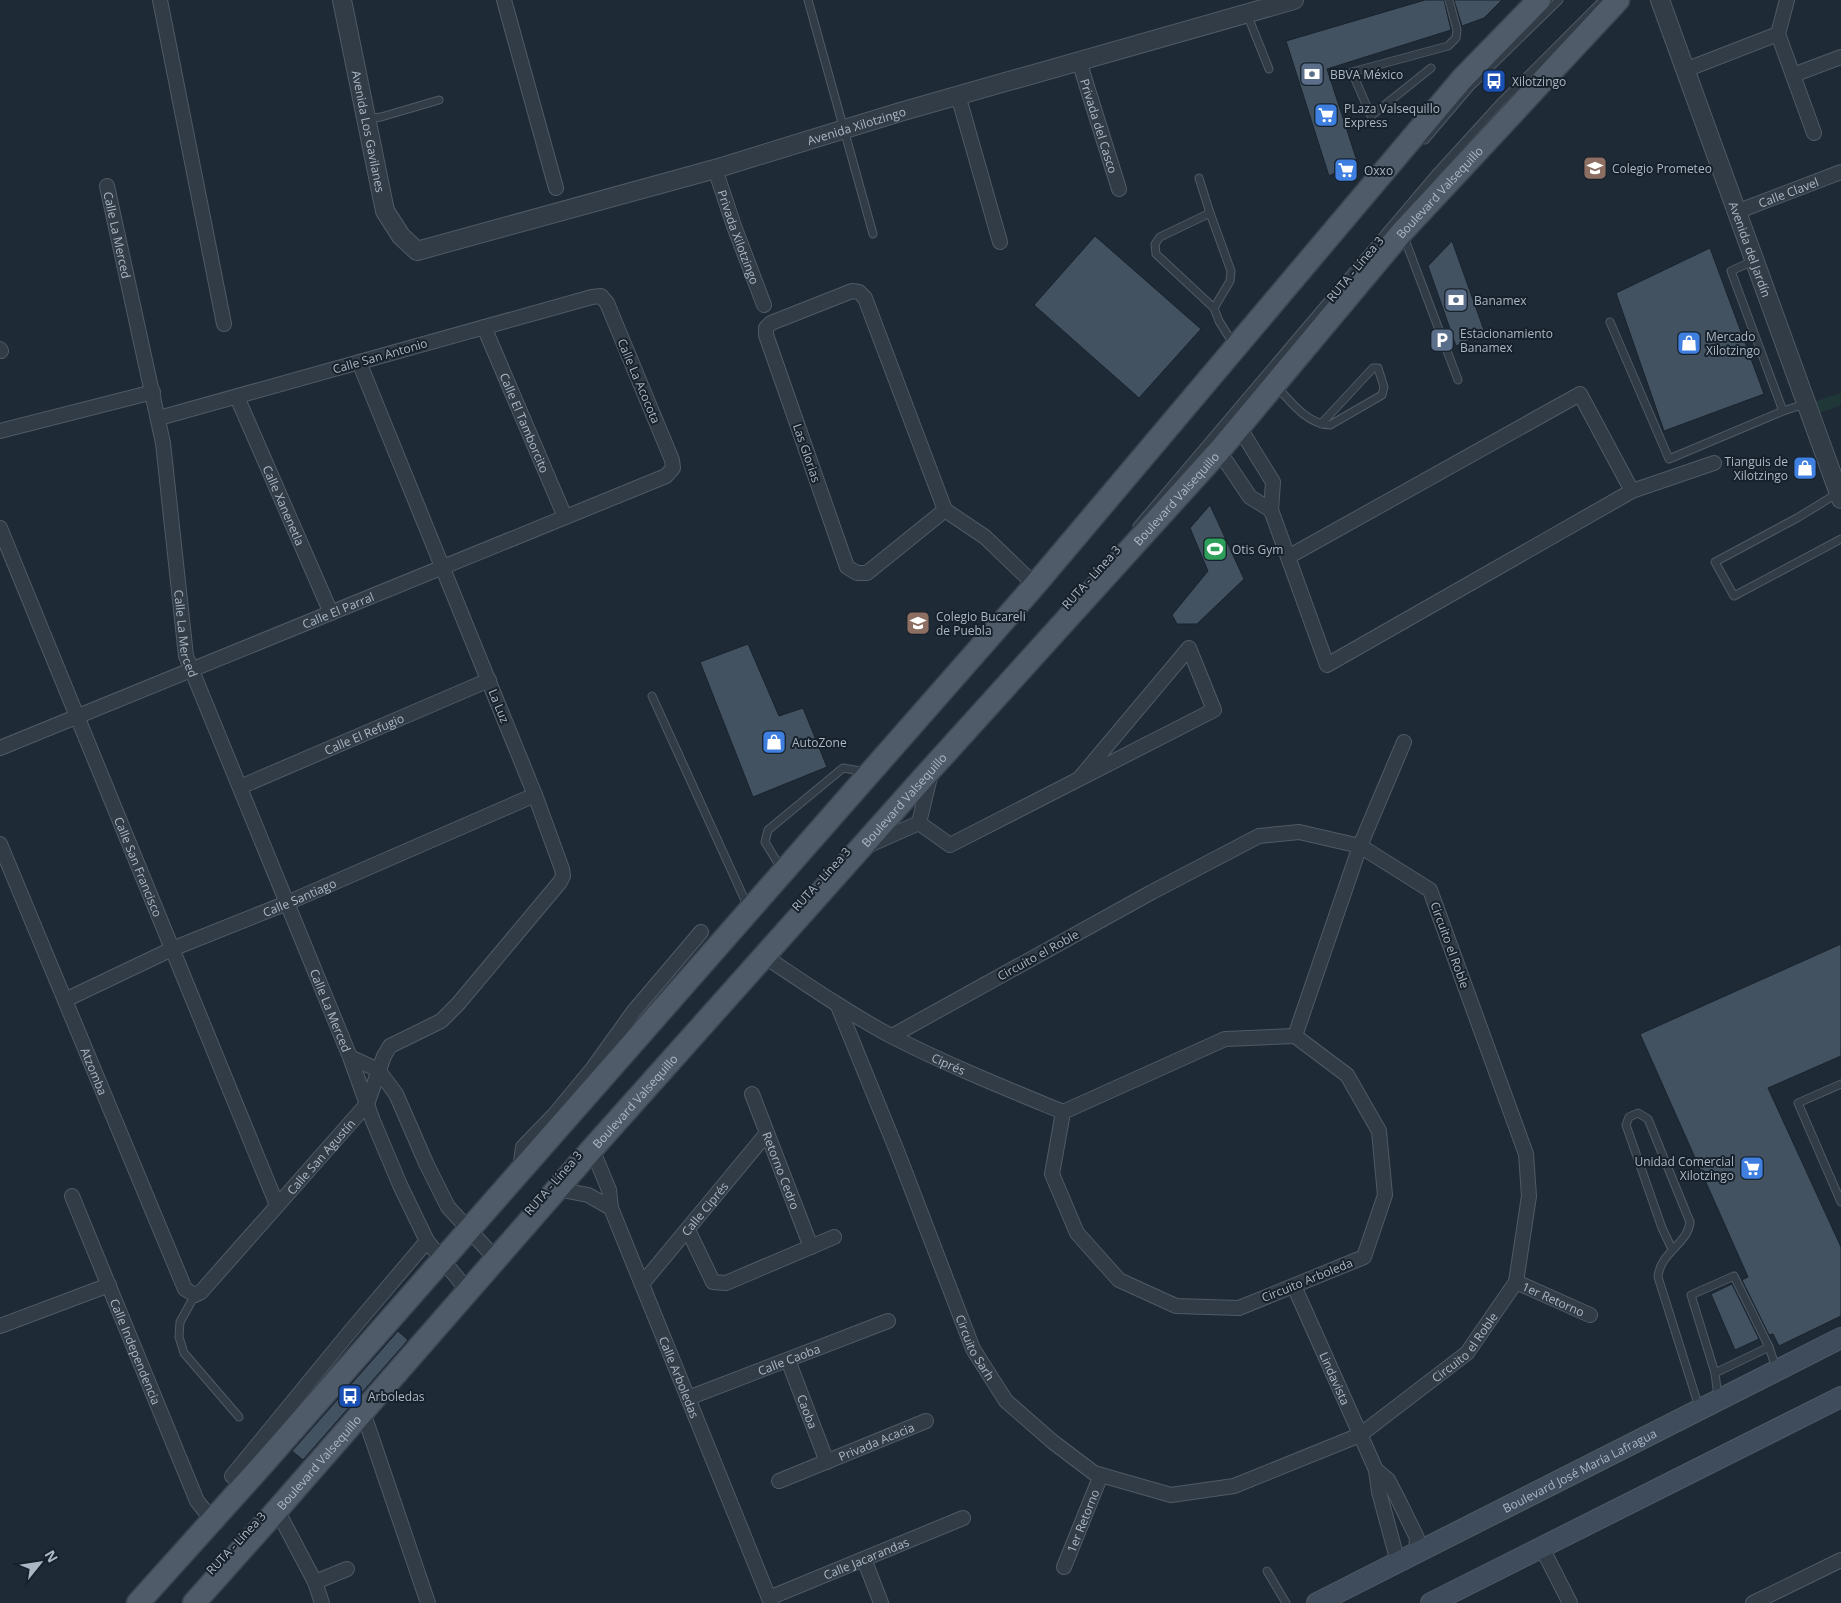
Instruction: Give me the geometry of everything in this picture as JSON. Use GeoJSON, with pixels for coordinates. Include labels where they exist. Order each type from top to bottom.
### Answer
{"type":"FeatureCollection","features":[{"type":"Feature","properties":{"kind":"main road"},"geometry":{"type":"LineString","coordinates":[[138,1603],[218,1520],[474,1234],[520,1171],[598,1071],[749,909],[1035,585],[1462,79],[1538,0]]}},
{"type":"Feature","properties":{"kind":"main road","name":"Boulevard Valsequillo"},"geometry":{"type":"LineString","coordinates":[[194,1603],[276,1505],[363,1412],[493,1256],[557,1189],[932,768],[1219,451],[1402,232],[1618,0]]}},
{"type":"Feature","properties":{"kind":"main road","name":"Boulevard José María Lafragua"},"geometry":{"type":"LineString","coordinates":[[1317,1603],[1841,1338]]}},
{"type":"Feature","properties":{"kind":"main road"},"geometry":{"type":"LineString","coordinates":[[1431,1603],[1841,1397]]}},
{"type":"Feature","properties":{"kind":"street"},"geometry":{"type":"LineString","coordinates":[[160,0],[224,324]]}},
{"type":"Feature","properties":{"kind":"street","name":"Avenida Los Gavilanes"},"geometry":{"type":"LineString","coordinates":[[342,0],[385,211],[401,236],[417,251]]}},
{"type":"Feature","properties":{"kind":"street"},"geometry":{"type":"LineString","coordinates":[[504,0],[556,188]]}},
{"type":"Feature","properties":{"kind":"street","name":"Avenida Xilotzingo"},"geometry":{"type":"LineString","coordinates":[[417,251],[715,169],[958,95],[1294,0]]}},
{"type":"Feature","properties":{"kind":"street","name":"Avenida del Jardín"},"geometry":{"type":"LineString","coordinates":[[1660,0],[1805,404],[1840,496]]}},
{"type":"Feature","properties":{"kind":"street"},"geometry":{"type":"LineString","coordinates":[[1787,0],[1778,34],[1814,133]]}},
{"type":"Feature","properties":{"kind":"street"},"geometry":{"type":"LineString","coordinates":[[1684,70],[1778,34]]}},
{"type":"Feature","properties":{"kind":"street"},"geometry":{"type":"LineString","coordinates":[[1793,75],[1841,57]]}},
{"type":"Feature","properties":{"kind":"street","name":"Privada del Casco"},"geometry":{"type":"LineString","coordinates":[[1079,61],[1119,189]]}},
{"type":"Feature","properties":{"kind":"street"},"geometry":{"type":"LineString","coordinates":[[958,95],[1000,242]]}},
{"type":"Feature","properties":{"kind":"street","name":"Privada Xilotzingo"},"geometry":{"type":"LineString","coordinates":[[715,169],[734,226],[764,304]]}},
{"type":"Feature","properties":{"kind":"street","name":"Calle Clavel"},"geometry":{"type":"LineString","coordinates":[[1736,212],[1841,172]]}},
{"type":"Feature","properties":{"kind":"street","name":"Calle La Merced"},"geometry":{"type":"LineString","coordinates":[[107,186],[159,418],[186,656],[400,1185],[427,1241],[466,1288]]}},
{"type":"Feature","properties":{"kind":"street","name":"Las Glorias"},"geometry":{"type":"LineString","coordinates":[[852,291],[859,292],[865,298],[946,510],[867,573],[857,574],[847,566],[766,335],[766,328],[770,323],[852,291]]}},
{"type":"Feature","properties":{"kind":"street","name":"Calle San Antonio"},"geometry":{"type":"LineString","coordinates":[[159,418],[601,296]]}},
{"type":"Feature","properties":{"kind":"street","name":"Calle La Acocota"},"geometry":{"type":"LineString","coordinates":[[601,296],[607,303],[672,460],[673,468]]}},
{"type":"Feature","properties":{"kind":"street","name":"Calle El Tamborcito"},"geometry":{"type":"LineString","coordinates":[[484,327],[565,517]]}},
{"type":"Feature","properties":{"kind":"street","name":"La Luz"},"geometry":{"type":"LineString","coordinates":[[360,362],[535,795],[563,876],[458,1004],[441,1021]]}},
{"type":"Feature","properties":{"kind":"street"},"geometry":{"type":"LineString","coordinates":[[0,431],[153,392]]}},
{"type":"Feature","properties":{"kind":"street"},"geometry":{"type":"LineString","coordinates":[[1288,557],[1580,394],[1632,491]]}},
{"type":"Feature","properties":{"kind":"street","name":"Calle Xanenetla"},"geometry":{"type":"LineString","coordinates":[[237,397],[330,613]]}},
{"type":"Feature","properties":{"kind":"street"},"geometry":{"type":"LineString","coordinates":[[1239,427],[1273,482],[1271,510],[1327,665],[1632,491],[1714,463]]}},
{"type":"Feature","properties":{"kind":"street"},"geometry":{"type":"LineString","coordinates":[[1219,451],[1250,497],[1271,510]]}},
{"type":"Feature","properties":{"kind":"street","name":"Calle El Parral"},"geometry":{"type":"LineString","coordinates":[[0,748],[666,476],[673,468]]}},
{"type":"Feature","properties":{"kind":"street"},"geometry":{"type":"LineString","coordinates":[[946,510],[985,537],[1035,585]]}},
{"type":"Feature","properties":{"kind":"street","name":"Calle San Francisco"},"geometry":{"type":"LineString","coordinates":[[0,528],[277,1205]]}},
{"type":"Feature","properties":{"kind":"street"},"geometry":{"type":"LineString","coordinates":[[919,823],[950,845],[1214,710],[1189,648],[1079,779]]}},
{"type":"Feature","properties":{"kind":"street","name":"Calle El Refugio"},"geometry":{"type":"LineString","coordinates":[[240,787],[488,680]]}},
{"type":"Feature","properties":{"kind":"street"},"geometry":{"type":"LineString","coordinates":[[1063,1112],[1225,1039],[1295,1036],[1360,846],[1404,742]]}},
{"type":"Feature","properties":{"kind":"street"},"geometry":{"type":"LineString","coordinates":[[919,823],[932,768]]}},
{"type":"Feature","properties":{"kind":"street","name":"Calle Santiago"},"geometry":{"type":"LineString","coordinates":[[64,1000],[172,949],[287,903],[535,795]]}},
{"type":"Feature","properties":{"kind":"street"},"geometry":{"type":"LineString","coordinates":[[862,848],[919,823]]}},
{"type":"Feature","properties":{"kind":"street","name":"Circuito el Roble"},"geometry":{"type":"LineString","coordinates":[[892,1036],[1152,892],[1258,836],[1299,832],[1360,846],[1430,890],[1523,1144],[1526,1154],[1529,1196],[1516,1282],[1467,1353],[1360,1435]]}},
{"type":"Feature","properties":{"kind":"street","name":"Atzomba"},"geometry":{"type":"LineString","coordinates":[[0,844],[185,1289],[195,1294]]}},
{"type":"Feature","properties":{"kind":"street"},"geometry":{"type":"LineString","coordinates":[[598,1071],[634,1010],[700,932]]}},
{"type":"Feature","properties":{"kind":"street"},"geometry":{"type":"LineString","coordinates":[[764,956],[838,1006]]}},
{"type":"Feature","properties":{"kind":"street","name":"Ciprés"},"geometry":{"type":"LineString","coordinates":[[838,1006],[892,1036],[979,1078],[1063,1112]]}},
{"type":"Feature","properties":{"kind":"street","name":"Circuito Sarh"},"geometry":{"type":"LineString","coordinates":[[838,1006],[897,1151],[973,1349],[1006,1401],[1053,1442],[1094,1473],[1171,1495],[1234,1486],[1360,1435]]}},
{"type":"Feature","properties":{"kind":"street","name":"Calle San Agustín"},"geometry":{"type":"LineString","coordinates":[[195,1294],[201,1292],[367,1104],[378,1070],[390,1046],[441,1021]]}},
{"type":"Feature","properties":{"kind":"street","name":"Circuito Arboleda"},"geometry":{"type":"LineString","coordinates":[[1063,1112],[1052,1174],[1077,1233],[1119,1280],[1176,1306],[1239,1308],[1364,1257],[1386,1195],[1379,1131],[1348,1074],[1295,1036]]}},
{"type":"Feature","properties":{"kind":"street","name":"Calle La Merced"},"geometry":{"type":"LineString","coordinates":[[350,1058],[378,1070],[396,1094],[426,1163],[448,1206],[493,1256]]}},
{"type":"Feature","properties":{"kind":"street","name":"Retorno Cedro"},"geometry":{"type":"LineString","coordinates":[[752,1094],[811,1247]]}},
{"type":"Feature","properties":{"kind":"street","name":"Calle Ciprés"},"geometry":{"type":"LineString","coordinates":[[642,1284],[767,1133]]}},
{"type":"Feature","properties":{"kind":"street","name":"Calle Arboledas"},"geometry":{"type":"LineString","coordinates":[[592,1149],[609,1190],[611,1208],[770,1601]]}},
{"type":"Feature","properties":{"kind":"street"},"geometry":{"type":"LineString","coordinates":[[557,1189],[588,1195],[611,1208]]}},
{"type":"Feature","properties":{"kind":"street"},"geometry":{"type":"LineString","coordinates":[[72,1196],[109,1285]]}},
{"type":"Feature","properties":{"kind":"street"},"geometry":{"type":"LineString","coordinates":[[688,1230],[713,1282],[720,1284],[726,1284],[834,1237]]}},
{"type":"Feature","properties":{"kind":"street"},"geometry":{"type":"LineString","coordinates":[[232,1476],[427,1241]]}},
{"type":"Feature","properties":{"kind":"street","name":"1er Retorno"},"geometry":{"type":"LineString","coordinates":[[1516,1282],[1590,1315]]}},
{"type":"Feature","properties":{"kind":"street","name":"Calle Independencia"},"geometry":{"type":"LineString","coordinates":[[0,1326],[109,1285],[197,1500],[218,1520]]}},
{"type":"Feature","properties":{"kind":"street","name":"Lindavista"},"geometry":{"type":"LineString","coordinates":[[1294,1286],[1376,1470],[1379,1492],[1398,1562]]}},
{"type":"Feature","properties":{"kind":"street","name":"Calle Caoba"},"geometry":{"type":"LineString","coordinates":[[688,1398],[888,1321]]}},
{"type":"Feature","properties":{"kind":"street","name":"Caoba"},"geometry":{"type":"LineString","coordinates":[[788,1360],[827,1462]]}},
{"type":"Feature","properties":{"kind":"street"},"geometry":{"type":"LineString","coordinates":[[363,1412],[428,1603]]}},
{"type":"Feature","properties":{"kind":"street","name":"Privada Acacia"},"geometry":{"type":"LineString","coordinates":[[778,1482],[926,1421]]}},
{"type":"Feature","properties":{"kind":"street","name":"Lindavista"},"geometry":{"type":"LineString","coordinates":[[1376,1470],[1388,1480],[1417,1538],[1416,1553]]}},
{"type":"Feature","properties":{"kind":"street","name":"1er Retorno"},"geometry":{"type":"LineString","coordinates":[[1064,1567],[1101,1475]]}},
{"type":"Feature","properties":{"kind":"street"},"geometry":{"type":"LineString","coordinates":[[276,1505],[315,1582],[322,1603]]}},
{"type":"Feature","properties":{"kind":"street","name":"Calle Jacarandas"},"geometry":{"type":"LineString","coordinates":[[770,1601],[963,1518]]}},
{"type":"Feature","properties":{"kind":"street"},"geometry":{"type":"LineString","coordinates":[[1542,1548],[1570,1603]]}},
{"type":"Feature","properties":{"kind":"street"},"geometry":{"type":"LineString","coordinates":[[864,1559],[881,1603]]}},
{"type":"Feature","properties":{"kind":"street"},"geometry":{"type":"LineString","coordinates":[[1752,1603],[1841,1560]]}},
{"type":"Feature","properties":{"kind":"street"},"geometry":{"type":"LineString","coordinates":[[315,1582],[348,1569]]}},
{"type":"Feature","properties":{"kind":"lane"},"geometry":{"type":"LineString","coordinates":[[808,0],[873,234]]}},
{"type":"Feature","properties":{"kind":"lane"},"geometry":{"type":"LineString","coordinates":[[1431,68],[1371,116],[1352,72],[1448,46],[1456,38],[1457,30],[1449,0]]}},
{"type":"Feature","properties":{"kind":"lane"},"geometry":{"type":"LineString","coordinates":[[1418,148],[1470,88],[1559,0]]}},
{"type":"Feature","properties":{"kind":"lane","name":"RUTA - Línea 3"},"geometry":{"type":"LineString","coordinates":[[1130,533],[1437,172],[1499,104],[1603,0]]}},
{"type":"Feature","properties":{"kind":"lane"},"geometry":{"type":"LineString","coordinates":[[1246,14],[1269,69]]}},
{"type":"Feature","properties":{"kind":"lane"},"geometry":{"type":"LineString","coordinates":[[366,119],[381,117],[439,100]]}},
{"type":"Feature","properties":{"kind":"lane"},"geometry":{"type":"LineString","coordinates":[[1199,178],[1231,271],[1230,281],[1214,308]]}},
{"type":"Feature","properties":{"kind":"lane"},"geometry":{"type":"LineString","coordinates":[[1210,213],[1160,237],[1156,244],[1156,254],[1214,308],[1219,321],[1236,348]]}},
{"type":"Feature","properties":{"kind":"lane"},"geometry":{"type":"LineString","coordinates":[[1402,232],[1458,380]]}},
{"type":"Feature","properties":{"kind":"lane"},"geometry":{"type":"LineString","coordinates":[[1754,261],[1731,271],[1783,411]]}},
{"type":"Feature","properties":{"kind":"lane"},"geometry":{"type":"LineString","coordinates":[[1610,322],[1669,459],[1783,411],[1805,404]]}},
{"type":"Feature","properties":{"kind":"lane"},"geometry":{"type":"LineString","coordinates":[[1274,384],[1302,412],[1321,424],[1330,425],[1382,395],[1384,387],[1378,368],[1373,368],[1321,424]]}},
{"type":"Feature","properties":{"kind":"lane"},"geometry":{"type":"LineString","coordinates":[[941,704],[1180,426]]}},
{"type":"Feature","properties":{"kind":"lane"},"geometry":{"type":"LineString","coordinates":[[1840,496],[1715,562],[1734,596],[1841,538]]}},
{"type":"Feature","properties":{"kind":"lane"},"geometry":{"type":"LineString","coordinates":[[652,696],[749,909]]}},
{"type":"Feature","properties":{"kind":"lane"},"geometry":{"type":"LineString","coordinates":[[783,871],[765,842],[768,830],[843,768],[869,773]]}},
{"type":"Feature","properties":{"kind":"lane","name":"RUTA - Línea 3"},"geometry":{"type":"LineString","coordinates":[[493,1256],[645,1078]]}},
{"type":"Feature","properties":{"kind":"lane"},"geometry":{"type":"LineString","coordinates":[[1841,1084],[1798,1103],[1841,1202]]}},
{"type":"Feature","properties":{"kind":"lane"},"geometry":{"type":"LineString","coordinates":[[1672,1249],[1662,1228],[1626,1125],[1629,1117],[1638,1113],[1648,1119],[1690,1222],[1689,1231],[1672,1249],[1659,1267],[1658,1277],[1700,1410]]}},
{"type":"Feature","properties":{"kind":"lane"},"geometry":{"type":"LineString","coordinates":[[1719,1400],[1715,1373],[1691,1295],[1734,1276],[1769,1347],[1777,1370]]}},
{"type":"Feature","properties":{"kind":"lane","name":"RUTA - Línea 3"},"geometry":{"type":"LineString","coordinates":[[276,1505],[466,1288]]}},
{"type":"Feature","properties":{"kind":"lane"},"geometry":{"type":"LineString","coordinates":[[195,1294],[180,1322],[178,1337],[184,1353],[239,1418]]}},
{"type":"Feature","properties":{"kind":"lane"},"geometry":{"type":"LineString","coordinates":[[1715,1373],[1769,1347]]}},
{"type":"Feature","properties":{"kind":"lane"},"geometry":{"type":"LineString","coordinates":[[218,1520],[336,1393]]}},
{"type":"Feature","properties":{"kind":"lane"},"geometry":{"type":"LineString","coordinates":[[1267,1571],[1286,1603]]}},
{"type":"Feature","properties":{"kind":"green space"},"geometry":{"type":"Polygon","coordinates":[[[1841,393],[1841,405],[1820,413],[1816,401],[1841,393]]]}},
{"type":"Feature","properties":{"kind":"building","name":"PLaza Valsequillo Express"},"geometry":{"type":"Polygon","coordinates":[[[1425,0],[1444,0],[1451,30],[1327,69],[1357,161],[1329,176],[1286,41],[1425,0]]]}},
{"type":"Feature","properties":{"kind":"building"},"geometry":{"type":"Polygon","coordinates":[[[1454,0],[1502,0],[1484,18],[1462,26],[1454,0]]]}},
{"type":"Feature","properties":{"kind":"building"},"geometry":{"type":"Polygon","coordinates":[[[1095,236],[1201,329],[1139,398],[1034,305],[1095,236]]]}},
{"type":"Feature","properties":{"kind":"building","name":"Banamex"},"geometry":{"type":"Polygon","coordinates":[[[1452,241],[1485,333],[1456,346],[1428,266],[1452,241]]]}},
{"type":"Feature","properties":{"kind":"building","name":"Mercado Xilotzingo"},"geometry":{"type":"Polygon","coordinates":[[[1710,248],[1764,394],[1664,431],[1616,293],[1710,248]]]}},
{"type":"Feature","properties":{"kind":"building","name":"Otis Gym"},"geometry":{"type":"Polygon","coordinates":[[[1210,505],[1244,579],[1197,624],[1177,624],[1172,615],[1208,571],[1190,528],[1210,505]]]}},
{"type":"Feature","properties":{"kind":"building","name":"AutoZone"},"geometry":{"type":"Polygon","coordinates":[[[748,644],[779,716],[803,708],[827,767],[753,797],[700,662],[748,644]]]}},
{"type":"Feature","properties":{"kind":"building","name":"Unidad Comercial Xilotzingo"},"geometry":{"type":"Polygon","coordinates":[[[1841,944],[1841,1056],[1768,1088],[1841,1247],[1841,1316],[1779,1346],[1773,1334],[1769,1335],[1742,1280],[1748,1277],[1640,1034],[1841,944]]]}},
{"type":"Feature","properties":{"kind":"building"},"geometry":{"type":"Polygon","coordinates":[[[1732,1284],[1759,1339],[1735,1350],[1711,1294],[1732,1284]]]}},
{"type":"Feature","properties":{"kind":"building","name":"Arboledas"},"geometry":{"type":"Polygon","coordinates":[[[398,1331],[408,1340],[303,1460],[292,1451],[398,1331]]]}},
{"type":"Feature","properties":{"kind":"place","name":"BBVA México"},"geometry":{"type":"Point","coordinates":[1312,74]}},
{"type":"Feature","properties":{"kind":"place","name":"Xilotzingo"},"geometry":{"type":"Point","coordinates":[1494,81]}},
{"type":"Feature","properties":{"kind":"place","name":"PLaza Valsequillo Express"},"geometry":{"type":"Point","coordinates":[1326,115]}},
{"type":"Feature","properties":{"kind":"place","name":"Colegio Prometeo"},"geometry":{"type":"Point","coordinates":[1595,168]}},
{"type":"Feature","properties":{"kind":"place","name":"Oxxo"},"geometry":{"type":"Point","coordinates":[1346,170]}},
{"type":"Feature","properties":{"kind":"place","name":"Banamex"},"geometry":{"type":"Point","coordinates":[1456,300]}},
{"type":"Feature","properties":{"kind":"place","name":"Estacionamiento Banamex"},"geometry":{"type":"Point","coordinates":[1442,340]}},
{"type":"Feature","properties":{"kind":"place","name":"Mercado Xilotzingo"},"geometry":{"type":"Point","coordinates":[1689,343]}},
{"type":"Feature","properties":{"kind":"place","name":"Tianguis de Xilotzingo"},"geometry":{"type":"Point","coordinates":[1805,468]}},
{"type":"Feature","properties":{"kind":"place","name":"Otis Gym"},"geometry":{"type":"Point","coordinates":[1215,549]}},
{"type":"Feature","properties":{"kind":"place","name":"Colegio Bucareli de Puebla"},"geometry":{"type":"Point","coordinates":[918,623]}},
{"type":"Feature","properties":{"kind":"place","name":"AutoZone"},"geometry":{"type":"Point","coordinates":[774,742]}},
{"type":"Feature","properties":{"kind":"place","name":"Unidad Comercial Xilotzingo"},"geometry":{"type":"Point","coordinates":[1752,1168]}},
{"type":"Feature","properties":{"kind":"place","name":"Arboledas"},"geometry":{"type":"Point","coordinates":[350,1396]}}]}
